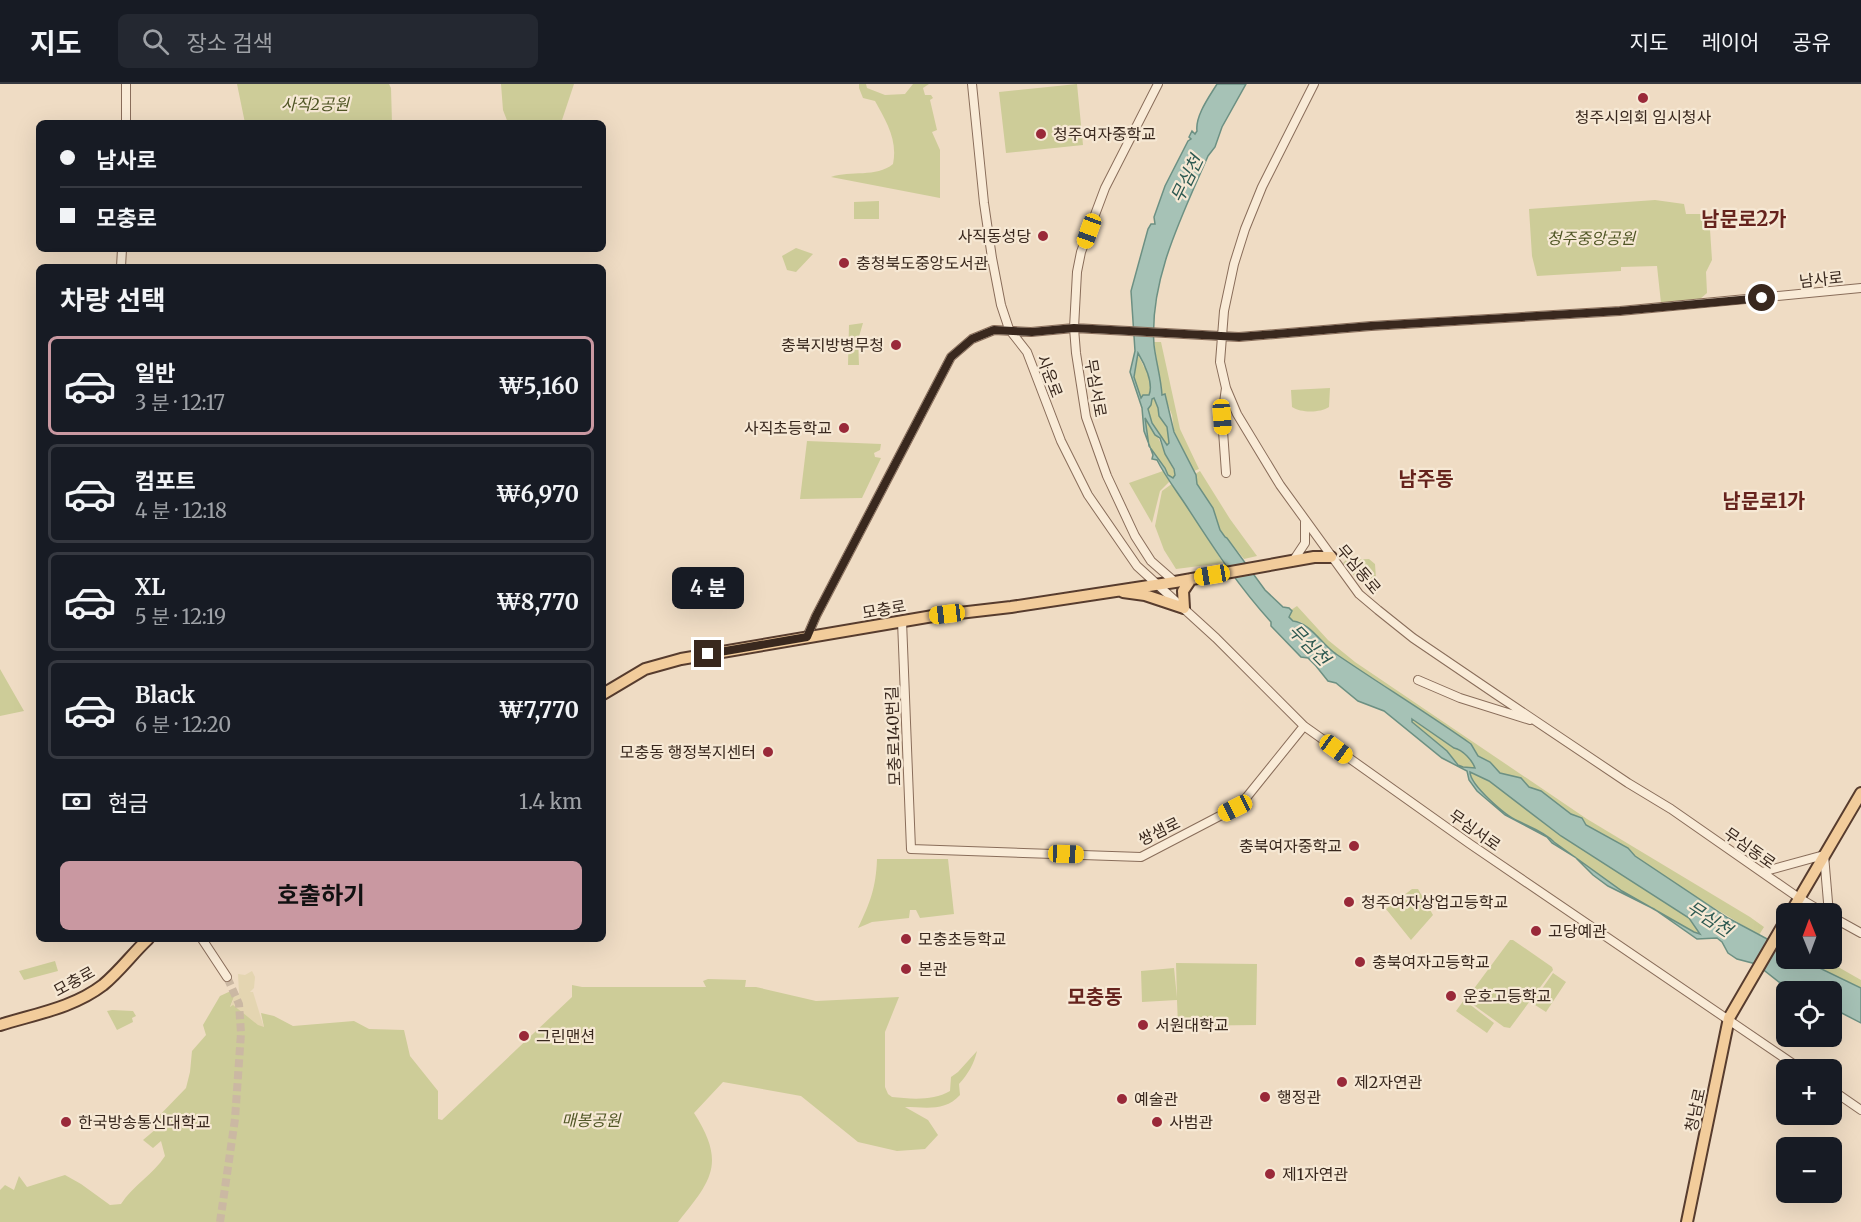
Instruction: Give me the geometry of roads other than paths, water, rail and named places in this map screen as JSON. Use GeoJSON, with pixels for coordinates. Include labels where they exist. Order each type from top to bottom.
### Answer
{"type":"FeatureCollection","features":[{"type":"Feature","properties":{"kind":"main road","name":"모충로"},"geometry":{"type":"LineString","coordinates":[[606,692],[633,675],[663,663],[902,621],[1191,579],[1314,557],[1331,557]]}},
{"type":"Feature","properties":{"kind":"main road"},"geometry":{"type":"LineString","coordinates":[[1107,591],[1145,595],[1184,608],[1183,591],[1191,579]]}},
{"type":"Feature","properties":{"kind":"main road"},"geometry":{"type":"LineString","coordinates":[[1796,903],[1861,793]]}},
{"type":"Feature","properties":{"kind":"main road","name":"청남로"},"geometry":{"type":"LineString","coordinates":[[1687,1222],[1729,1018],[1776,937]]}},
{"type":"Feature","properties":{"kind":"main road","name":"모충로"},"geometry":{"type":"LineString","coordinates":[[0,1025],[55,1009],[88,994],[119,970],[145,942]]}},
{"type":"Feature","properties":{"kind":"street"},"geometry":{"type":"LineString","coordinates":[[126,84],[126,120]]}},
{"type":"Feature","properties":{"kind":"street","name":"사운로"},"geometry":{"type":"LineString","coordinates":[[972,84],[992,258],[1001,304],[1009,330],[1027,352],[1061,441],[1088,495],[1137,566],[1155,583]]}},
{"type":"Feature","properties":{"kind":"street","name":"무심서로"},"geometry":{"type":"LineString","coordinates":[[1158,84],[1105,188],[1081,252],[1077,272],[1074,328],[1086,417],[1107,476],[1134,536],[1151,561],[1176,581]]}},
{"type":"Feature","properties":{"kind":"street","name":"무심동로"},"geometry":{"type":"LineString","coordinates":[[1314,84],[1262,187],[1245,229],[1234,264],[1224,311],[1220,362],[1226,388],[1238,414],[1280,485],[1359,594],[1413,638],[1808,903]]}},
{"type":"Feature","properties":{"kind":"street","name":"남사로"},"geometry":{"type":"LineString","coordinates":[[1074,328],[1222,336],[1259,335],[1620,311],[1861,288]]}},
{"type":"Feature","properties":{"kind":"street"},"geometry":{"type":"LineString","coordinates":[[807,637],[951,357],[972,339],[994,330],[1032,332],[1074,328]]}},
{"type":"Feature","properties":{"kind":"street"},"geometry":{"type":"LineString","coordinates":[[1226,388],[1222,417],[1226,473]]}},
{"type":"Feature","properties":{"kind":"street"},"geometry":{"type":"LineString","coordinates":[[1293,561],[1305,543],[1305,520]]}},
{"type":"Feature","properties":{"kind":"street","name":"무심서로"},"geometry":{"type":"LineString","coordinates":[[1155,583],[1184,608],[1304,726],[1470,844],[1787,1059]]}},
{"type":"Feature","properties":{"kind":"street","name":"모충로140번길"},"geometry":{"type":"LineString","coordinates":[[902,621],[911,849]]}},
{"type":"Feature","properties":{"kind":"street"},"geometry":{"type":"LineString","coordinates":[[1418,680],[1460,698],[1540,724]]}},
{"type":"Feature","properties":{"kind":"street","name":"쌍샘로"},"geometry":{"type":"LineString","coordinates":[[911,849],[1141,857],[1235,808],[1246,798],[1304,726]]}},
{"type":"Feature","properties":{"kind":"street"},"geometry":{"type":"LineString","coordinates":[[1762,872],[1824,855],[1828,903]]}},
{"type":"Feature","properties":{"kind":"street","name":"무심동로"},"geometry":{"type":"LineString","coordinates":[[1842,922],[1861,933]]}},
{"type":"Feature","properties":{"kind":"street"},"geometry":{"type":"LineString","coordinates":[[204,942],[227,977]]}},
{"type":"Feature","properties":{"kind":"street"},"geometry":{"type":"LineString","coordinates":[[1842,1097],[1861,1110]]}},
{"type":"Feature","properties":{"kind":"water","name":"무심천"},"geometry":{"type":"Polygon","coordinates":[[[1217,84],[1246,84],[1222,127],[1215,147],[1208,156],[1170,248],[1157,296],[1154,345],[1162,395],[1165,394],[1174,432],[1196,475],[1197,484],[1213,508],[1220,530],[1265,590],[1283,607],[1292,611],[1289,617],[1293,621],[1311,630],[1336,654],[1471,744],[1478,756],[1490,762],[1500,773],[1521,778],[1529,787],[1541,791],[1571,814],[1582,818],[1586,825],[1628,848],[1635,856],[1728,918],[1776,944],[1776,969],[1822,969],[1861,988],[1861,1023],[1842,1013],[1842,981],[1778,981],[1756,964],[1737,959],[1728,953],[1717,938],[1697,939],[1656,910],[1700,934],[1689,918],[1561,836],[1489,781],[1470,772],[1482,792],[1498,807],[1512,818],[1546,835],[1574,856],[1552,843],[1547,837],[1505,815],[1477,791],[1469,780],[1467,771],[1442,758],[1384,711],[1358,701],[1336,683],[1328,681],[1308,658],[1301,657],[1271,626],[1271,622],[1218,554],[1157,460],[1152,459],[1150,448],[1168,475],[1173,478],[1174,469],[1165,454],[1160,438],[1155,435],[1145,418],[1149,443],[1144,431],[1142,408],[1130,372],[1135,351],[1131,291],[1148,229],[1151,224],[1155,224],[1154,217],[1165,186],[1191,139],[1189,137],[1192,131],[1195,134],[1197,131],[1200,113],[1217,84]],[[1138,353],[1134,377],[1141,398],[1143,395],[1149,395],[1150,385],[1138,353]],[[1154,398],[1148,409],[1152,423],[1167,445],[1169,443],[1167,427],[1159,416],[1154,398]],[[1412,719],[1412,722],[1447,751],[1458,765],[1475,768],[1464,753],[1412,719]]]}},
{"type":"Feature","properties":{"kind":"water"},"geometry":{"type":"Polygon","coordinates":[[[1575,857],[1622,891],[1651,907],[1608,886],[1575,857]]]}},
{"type":"Feature","properties":{"kind":"tunnel"},"geometry":{"type":"LineString","coordinates":[[220,1222],[235,1119],[241,1033],[239,1004],[227,977]]}},
{"type":"Feature","properties":{"kind":"place","name":"청주시의회 임시청사"},"geometry":{"type":"Point","coordinates":[1643,98]}},
{"type":"Feature","properties":{"kind":"place","name":"청주여자중학교"},"geometry":{"type":"Point","coordinates":[1041,134]}},
{"type":"Feature","properties":{"kind":"place","name":"사직동성당"},"geometry":{"type":"Point","coordinates":[1043,236]}},
{"type":"Feature","properties":{"kind":"place","name":"충청북도중앙도서관"},"geometry":{"type":"Point","coordinates":[844,263]}},
{"type":"Feature","properties":{"kind":"place","name":"충북지방병무청"},"geometry":{"type":"Point","coordinates":[896,345]}},
{"type":"Feature","properties":{"kind":"place","name":"사직초등학교"},"geometry":{"type":"Point","coordinates":[844,428]}},
{"type":"Feature","properties":{"kind":"place","name":"모충동 행정복지센터"},"geometry":{"type":"Point","coordinates":[768,752]}},
{"type":"Feature","properties":{"kind":"place","name":"충북여자중학교"},"geometry":{"type":"Point","coordinates":[1354,846]}},
{"type":"Feature","properties":{"kind":"place","name":"청주여자상업고등학교"},"geometry":{"type":"Point","coordinates":[1349,902]}},
{"type":"Feature","properties":{"kind":"place","name":"고당예관"},"geometry":{"type":"Point","coordinates":[1536,931]}},
{"type":"Feature","properties":{"kind":"place","name":"모충초등학교"},"geometry":{"type":"Point","coordinates":[906,939]}},
{"type":"Feature","properties":{"kind":"place","name":"충북여자고등학교"},"geometry":{"type":"Point","coordinates":[1360,962]}},
{"type":"Feature","properties":{"kind":"place","name":"본관"},"geometry":{"type":"Point","coordinates":[906,969]}},
{"type":"Feature","properties":{"kind":"place","name":"운호고등학교"},"geometry":{"type":"Point","coordinates":[1451,996]}},
{"type":"Feature","properties":{"kind":"place","name":"서원대학교"},"geometry":{"type":"Point","coordinates":[1143,1025]}},
{"type":"Feature","properties":{"kind":"place","name":"그린맨션"},"geometry":{"type":"Point","coordinates":[524,1036]}},
{"type":"Feature","properties":{"kind":"place","name":"제2자연관"},"geometry":{"type":"Point","coordinates":[1342,1082]}},
{"type":"Feature","properties":{"kind":"place","name":"행정관"},"geometry":{"type":"Point","coordinates":[1265,1097]}},
{"type":"Feature","properties":{"kind":"place","name":"예술관"},"geometry":{"type":"Point","coordinates":[1122,1099]}},
{"type":"Feature","properties":{"kind":"place","name":"한국방송통신대학교"},"geometry":{"type":"Point","coordinates":[66,1122]}},
{"type":"Feature","properties":{"kind":"place","name":"사범관"},"geometry":{"type":"Point","coordinates":[1157,1122]}},
{"type":"Feature","properties":{"kind":"place","name":"제1자연관"},"geometry":{"type":"Point","coordinates":[1270,1174]}},
{"type":"Feature","properties":{"kind":"district","name":"남문로2가"},"geometry":{"type":"Point","coordinates":[1744,219]}},
{"type":"Feature","properties":{"kind":"district","name":"남주동"},"geometry":{"type":"Point","coordinates":[1426,479]}},
{"type":"Feature","properties":{"kind":"district","name":"남문로1가"},"geometry":{"type":"Point","coordinates":[1764,501]}},
{"type":"Feature","properties":{"kind":"district","name":"모충동"},"geometry":{"type":"Point","coordinates":[1095,997]}},
{"type":"Feature","properties":{"kind":"park label","name":"사직2공원"},"geometry":{"type":"Point","coordinates":[315,104]}},
{"type":"Feature","properties":{"kind":"park label","name":"청주중앙공원"},"geometry":{"type":"Point","coordinates":[1591,238]}},
{"type":"Feature","properties":{"kind":"park label","name":"매봉공원"},"geometry":{"type":"Point","coordinates":[591,1120]}}]}
